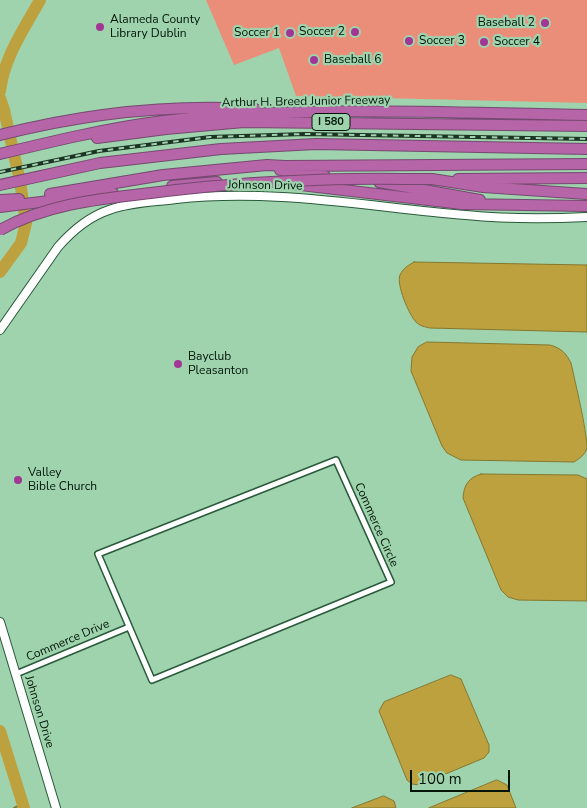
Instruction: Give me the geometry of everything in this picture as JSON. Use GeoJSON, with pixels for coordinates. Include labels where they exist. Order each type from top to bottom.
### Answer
{"type":"FeatureCollection","features":[{"type":"Feature","properties":{"kind":"highway"},"geometry":{"type":"LineString","coordinates":[[0,133],[99,116],[156,110],[239,108],[266,110],[275,113]]}},
{"type":"Feature","properties":{"kind":"highway","name":"Arthur H. Breed Junior Freeway"},"geometry":{"type":"LineString","coordinates":[[0,154],[76,135],[121,127],[165,121],[275,113],[405,112],[587,115]]}},
{"type":"Feature","properties":{"kind":"highway","name":"I 580"},"geometry":{"type":"LineString","coordinates":[[76,135],[98,138],[175,128],[244,122],[587,126]]}},
{"type":"Feature","properties":{"kind":"highway","name":"I 580"},"geometry":{"type":"LineString","coordinates":[[0,185],[100,163],[234,148],[316,144],[587,148]]}},
{"type":"Feature","properties":{"kind":"highway"},"geometry":{"type":"LineString","coordinates":[[283,169],[587,164]]}},
{"type":"Feature","properties":{"kind":"highway"},"geometry":{"type":"LineString","coordinates":[[0,200],[54,194],[163,175],[267,165],[283,169],[402,185],[497,204]]}},
{"type":"Feature","properties":{"kind":"highway"},"geometry":{"type":"LineString","coordinates":[[483,183],[587,178]]}},
{"type":"Feature","properties":{"kind":"highway"},"geometry":{"type":"LineString","coordinates":[[0,230],[16,221],[79,202],[166,191],[316,180],[432,179],[587,194]]}},
{"type":"Feature","properties":{"kind":"highway"},"geometry":{"type":"LineString","coordinates":[[0,207],[200,182],[228,181],[291,184],[482,206],[497,204],[587,206]]}},
{"type":"Feature","properties":{"kind":"street","name":"Johnson Drive"},"geometry":{"type":"LineString","coordinates":[[0,330],[68,235],[96,215],[125,205],[188,198],[272,196],[467,215],[550,218],[587,217]]}},
{"type":"Feature","properties":{"kind":"street","name":"Commerce Circle"},"geometry":{"type":"LineString","coordinates":[[336,460],[391,582],[152,680],[128,627],[98,554],[336,460]]}},
{"type":"Feature","properties":{"kind":"street","name":"Johnson Drive"},"geometry":{"type":"LineString","coordinates":[[0,622],[56,808]]}},
{"type":"Feature","properties":{"kind":"street","name":"Commerce Drive"},"geometry":{"type":"LineString","coordinates":[[16,674],[128,627]]}},
{"type":"Feature","properties":{"kind":"shaded area"},"geometry":{"type":"Polygon","coordinates":[[[206,0],[587,0],[587,103],[296,96],[279,48],[234,65],[206,0]]]}},
{"type":"Feature","properties":{"kind":"shaded area"},"geometry":{"type":"Polygon","coordinates":[[[414,262],[587,265],[587,332],[430,328],[423,326],[416,322],[410,313],[399,279],[406,267],[414,262]]]}},
{"type":"Feature","properties":{"kind":"shaded area"},"geometry":{"type":"Polygon","coordinates":[[[427,342],[550,345],[560,349],[571,363],[585,430],[587,448],[585,453],[574,462],[461,460],[447,453],[442,446],[411,371],[412,357],[418,347],[427,342]]]}},
{"type":"Feature","properties":{"kind":"shaded area"},"geometry":{"type":"Polygon","coordinates":[[[481,474],[578,475],[587,479],[587,601],[518,600],[508,597],[501,590],[463,498],[464,489],[468,483],[481,474]]]}},
{"type":"Feature","properties":{"kind":"shaded area"},"geometry":{"type":"Polygon","coordinates":[[[451,675],[461,679],[489,745],[489,752],[484,758],[419,785],[412,784],[407,780],[379,711],[384,702],[451,675]]]}},
{"type":"Feature","properties":{"kind":"shaded area"},"geometry":{"type":"Polygon","coordinates":[[[497,780],[507,785],[516,808],[429,808],[497,780]]]}},
{"type":"Feature","properties":{"kind":"shaded area"},"geometry":{"type":"Polygon","coordinates":[[[384,796],[394,801],[396,808],[352,808],[384,796]]]}},
{"type":"Feature","properties":{"kind":"waterway"},"geometry":{"type":"LineString","coordinates":[[0,91],[10,55],[40,0]]}},
{"type":"Feature","properties":{"kind":"waterway"},"geometry":{"type":"LineString","coordinates":[[0,98],[20,181],[26,223],[21,243],[0,272]]}},
{"type":"Feature","properties":{"kind":"waterway"},"geometry":{"type":"LineString","coordinates":[[0,731],[24,808]]}},
{"type":"Feature","properties":{"kind":"waterway"},"geometry":{"type":"LineString","coordinates":[[14,808],[22,804]]}},
{"type":"Feature","properties":{"kind":"railway"},"geometry":{"type":"LineString","coordinates":[[0,172],[99,151],[210,137],[305,134],[587,139]]}},
{"type":"Feature","properties":{"kind":"place","name":"Baseball 2"},"geometry":{"type":"Point","coordinates":[545,23]}},
{"type":"Feature","properties":{"kind":"place","name":"Alameda County Library Dublin"},"geometry":{"type":"Point","coordinates":[100,27]}},
{"type":"Feature","properties":{"kind":"place","name":"Soccer 2"},"geometry":{"type":"Point","coordinates":[355,32]}},
{"type":"Feature","properties":{"kind":"place","name":"Soccer 1"},"geometry":{"type":"Point","coordinates":[290,33]}},
{"type":"Feature","properties":{"kind":"place","name":"Soccer 3"},"geometry":{"type":"Point","coordinates":[409,41]}},
{"type":"Feature","properties":{"kind":"place","name":"Soccer 4"},"geometry":{"type":"Point","coordinates":[484,42]}},
{"type":"Feature","properties":{"kind":"place","name":"Baseball 6"},"geometry":{"type":"Point","coordinates":[314,60]}},
{"type":"Feature","properties":{"kind":"place","name":"Bayclub Pleasanton"},"geometry":{"type":"Point","coordinates":[178,364]}},
{"type":"Feature","properties":{"kind":"place","name":"Valley Bible Church"},"geometry":{"type":"Point","coordinates":[18,480]}}]}
